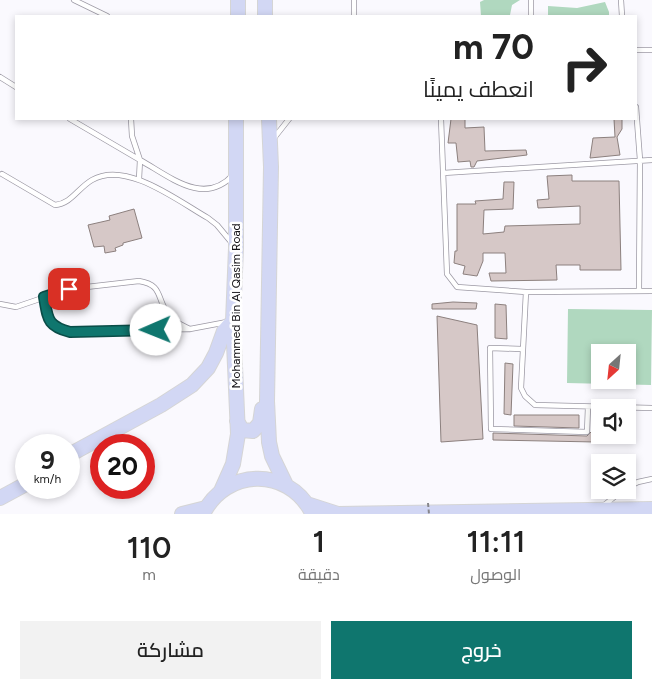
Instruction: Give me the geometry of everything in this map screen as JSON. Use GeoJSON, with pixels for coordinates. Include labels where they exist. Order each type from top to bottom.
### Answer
{"type":"FeatureCollection","features":[{"type":"Feature","properties":{"kind":"main road"},"geometry":{"type":"LineString","coordinates":[[238,0],[238,15]]}},
{"type":"Feature","properties":{"kind":"main road"},"geometry":{"type":"LineString","coordinates":[[265,0],[266,15]]}},
{"type":"Feature","properties":{"kind":"main road","name":"Mohammed Bin Al Qasim Road"},"geometry":{"type":"LineString","coordinates":[[222,491],[233,464],[237,447],[233,321],[236,248],[236,120]]}},
{"type":"Feature","properties":{"kind":"main road"},"geometry":{"type":"LineString","coordinates":[[269,120],[271,156],[267,401],[269,442],[272,456],[286,485]]}},
{"type":"Feature","properties":{"kind":"main road"},"geometry":{"type":"LineString","coordinates":[[80,449],[161,405],[192,385],[208,368],[224,331],[233,321]]}},
{"type":"Feature","properties":{"kind":"main road"},"geometry":{"type":"LineString","coordinates":[[237,421],[240,427],[246,431],[256,429],[260,423],[262,410],[267,401]]}},
{"type":"Feature","properties":{"kind":"main road"},"geometry":{"type":"LineString","coordinates":[[182,514],[205,511],[222,491],[231,484],[253,478],[264,478],[286,485],[298,493],[310,509],[338,514],[652,509]]}},
{"type":"Feature","properties":{"kind":"main road"},"geometry":{"type":"LineString","coordinates":[[0,498],[15,490]]}},
{"type":"Feature","properties":{"kind":"lane"},"geometry":{"type":"LineString","coordinates":[[74,0],[105,15]]}},
{"type":"Feature","properties":{"kind":"lane"},"geometry":{"type":"LineString","coordinates":[[354,0],[354,15]]}},
{"type":"Feature","properties":{"kind":"lane"},"geometry":{"type":"LineString","coordinates":[[531,0],[531,15]]}},
{"type":"Feature","properties":{"kind":"lane"},"geometry":{"type":"LineString","coordinates":[[621,0],[622,15]]}},
{"type":"Feature","properties":{"kind":"lane"},"geometry":{"type":"LineString","coordinates":[[637,50],[652,50]]}},
{"type":"Feature","properties":{"kind":"lane"},"geometry":{"type":"LineString","coordinates":[[0,77],[15,86]]}},
{"type":"Feature","properties":{"kind":"lane"},"geometry":{"type":"LineString","coordinates":[[72,120],[192,188],[204,191],[220,186],[235,173]]}},
{"type":"Feature","properties":{"kind":"lane"},"geometry":{"type":"LineString","coordinates":[[130,120],[132,136],[140,160],[139,178]]}},
{"type":"Feature","properties":{"kind":"lane"},"geometry":{"type":"LineString","coordinates":[[271,156],[274,137],[288,120]]}},
{"type":"Feature","properties":{"kind":"lane"},"geometry":{"type":"LineString","coordinates":[[441,120],[447,274],[457,287],[526,292],[652,291]]}},
{"type":"Feature","properties":{"kind":"lane"},"geometry":{"type":"LineString","coordinates":[[637,120],[640,160],[639,290]]}},
{"type":"Feature","properties":{"kind":"lane"},"geometry":{"type":"LineString","coordinates":[[443,173],[652,160]]}},
{"type":"Feature","properties":{"kind":"lane"},"geometry":{"type":"LineString","coordinates":[[2,174],[55,205],[67,202],[78,190],[94,178],[109,174],[139,178],[208,218],[236,248]]}},
{"type":"Feature","properties":{"kind":"lane"},"geometry":{"type":"LineString","coordinates":[[0,304],[16,308],[69,289],[139,281],[150,283],[157,290],[167,313],[174,321],[190,329]]}},
{"type":"Feature","properties":{"kind":"lane"},"geometry":{"type":"LineString","coordinates":[[526,292],[522,349],[522,388],[525,396],[535,405],[652,408]]}},
{"type":"Feature","properties":{"kind":"lane"},"geometry":{"type":"LineString","coordinates":[[44,297],[48,321],[58,329],[70,332],[190,329],[233,321]]}},
{"type":"Feature","properties":{"kind":"lane"},"geometry":{"type":"LineString","coordinates":[[522,349],[490,348],[491,429],[587,432],[588,407]]}},
{"type":"Feature","properties":{"kind":"lane"},"geometry":{"type":"LineString","coordinates":[[636,484],[652,479]]}},
{"type":"Feature","properties":{"kind":"lane"},"geometry":{"type":"LineString","coordinates":[[597,510],[611,499]]}},
{"type":"Feature","properties":{"kind":"path"},"geometry":{"type":"LineString","coordinates":[[428,503],[428,514]]}},
{"type":"Feature","properties":{"kind":"green space"},"geometry":{"type":"Polygon","coordinates":[[[484,0],[520,0],[512,5],[510,15],[481,15],[480,2],[484,0]]]}},
{"type":"Feature","properties":{"kind":"green space"},"geometry":{"type":"Polygon","coordinates":[[[605,2],[609,15],[548,15],[548,6],[577,8],[605,2]]]}},
{"type":"Feature","properties":{"kind":"green space"},"geometry":{"type":"Polygon","coordinates":[[[568,309],[652,310],[651,385],[636,385],[636,344],[591,344],[591,384],[567,383],[568,309]]]}},
{"type":"Feature","properties":{"kind":"building"},"geometry":{"type":"Polygon","coordinates":[[[451,120],[465,120],[465,128],[484,127],[485,151],[526,150],[527,155],[477,161],[474,167],[471,167],[470,161],[458,162],[456,143],[448,143],[451,120]]]}},
{"type":"Feature","properties":{"kind":"building"},"geometry":{"type":"Polygon","coordinates":[[[614,120],[622,120],[622,129],[617,137],[620,155],[590,158],[593,138],[615,137],[614,120]]]}},
{"type":"Feature","properties":{"kind":"building"},"geometry":{"type":"Polygon","coordinates":[[[572,175],[572,181],[619,181],[621,270],[580,270],[580,265],[556,265],[557,280],[491,281],[489,273],[506,273],[505,253],[483,253],[483,261],[477,276],[463,274],[465,266],[454,263],[455,251],[457,251],[457,204],[476,204],[475,201],[503,199],[504,182],[514,182],[513,209],[484,210],[483,234],[504,232],[505,226],[580,224],[580,206],[538,208],[537,200],[549,199],[547,176],[572,175]]]}},
{"type":"Feature","properties":{"kind":"building"},"geometry":{"type":"Polygon","coordinates":[[[134,209],[142,238],[123,243],[123,245],[115,248],[116,251],[105,253],[104,246],[94,247],[88,225],[110,220],[109,216],[134,209]]]}},
{"type":"Feature","properties":{"kind":"building"},"geometry":{"type":"Polygon","coordinates":[[[453,302],[477,303],[476,309],[432,309],[432,304],[453,302]]]}},
{"type":"Feature","properties":{"kind":"building"},"geometry":{"type":"Polygon","coordinates":[[[495,304],[506,305],[507,339],[495,338],[495,304]]]}},
{"type":"Feature","properties":{"kind":"building"},"geometry":{"type":"Polygon","coordinates":[[[437,316],[477,325],[483,439],[441,442],[437,316]]]}},
{"type":"Feature","properties":{"kind":"building"},"geometry":{"type":"Polygon","coordinates":[[[505,363],[513,364],[511,415],[504,414],[505,363]]]}},
{"type":"Feature","properties":{"kind":"building"},"geometry":{"type":"Polygon","coordinates":[[[514,415],[579,415],[579,428],[514,426],[514,415]]]}},
{"type":"Feature","properties":{"kind":"building"},"geometry":{"type":"Polygon","coordinates":[[[591,432],[591,442],[493,440],[493,433],[587,436],[591,432]]]}},
{"type":"Feature","properties":{"kind":"route"},"geometry":{"type":"LineString","coordinates":[[69,289],[44,297],[48,321],[58,329],[70,332],[156,330]]}}]}
